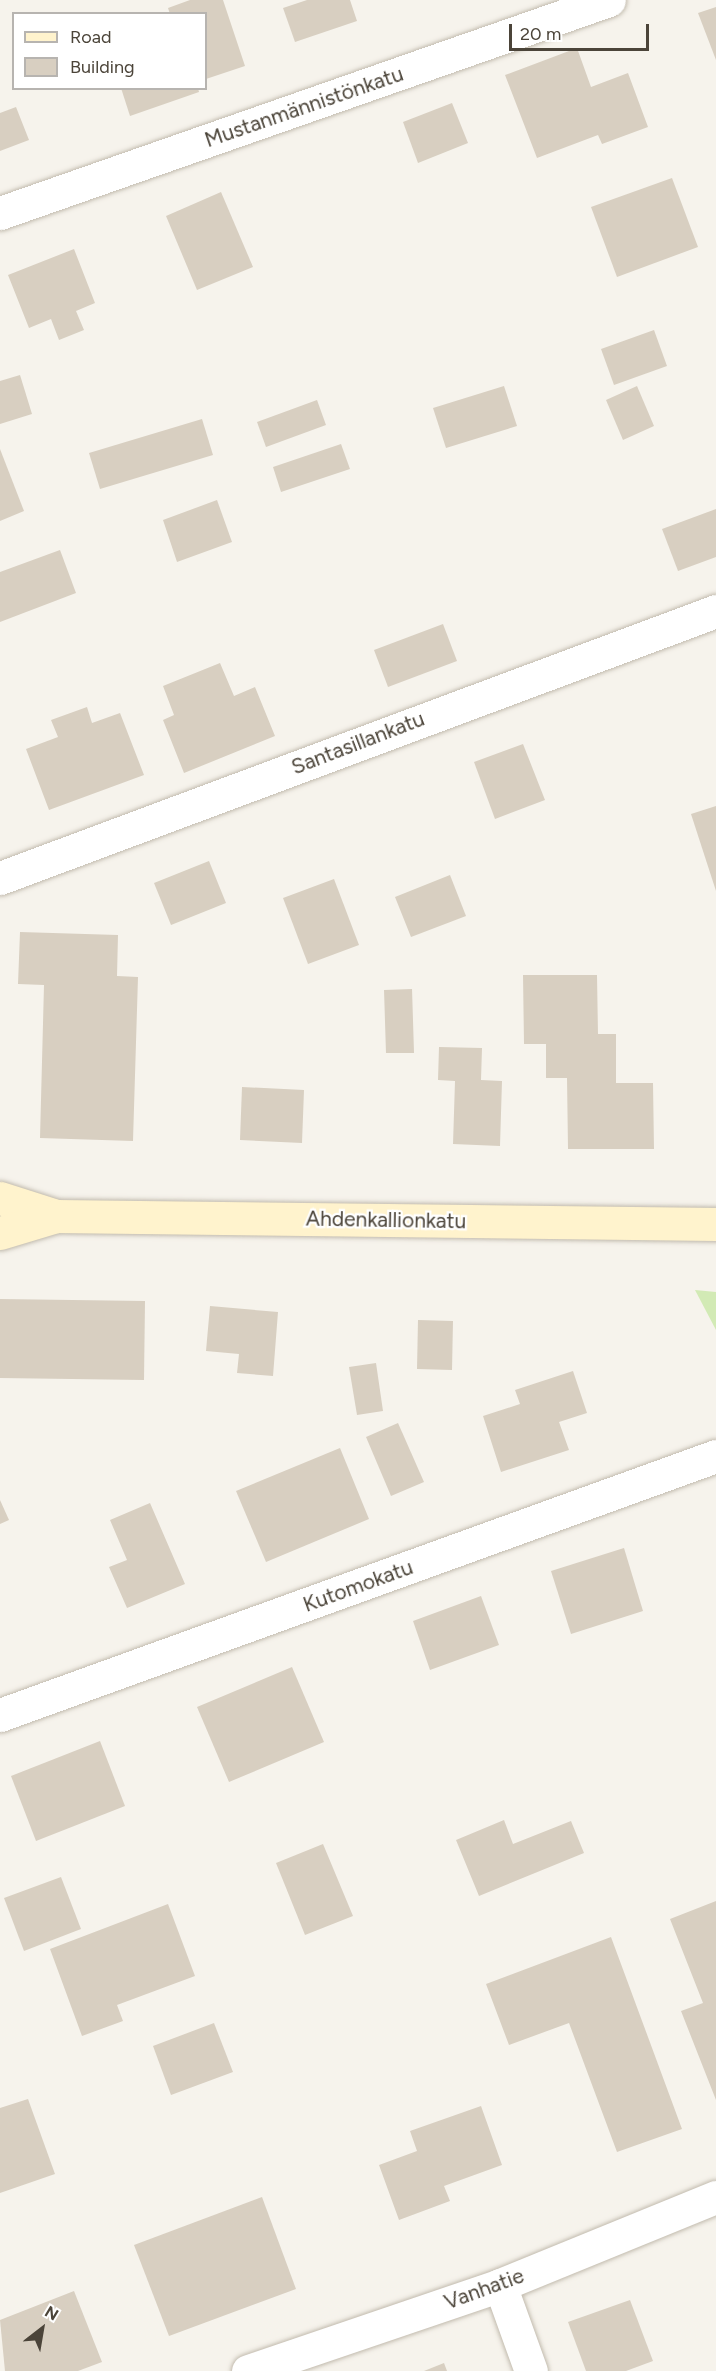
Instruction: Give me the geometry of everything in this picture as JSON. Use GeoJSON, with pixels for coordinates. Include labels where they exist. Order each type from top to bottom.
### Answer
{"type":"FeatureCollection","features":[{"type":"Feature","properties":{"kind":"street","name":"Mustanmännistönkatu"},"geometry":{"type":"LineString","coordinates":[[0,213],[609,0]]}},
{"type":"Feature","properties":{"kind":"street","name":"Santasillankatu"},"geometry":{"type":"LineString","coordinates":[[0,878],[716,611]]}},
{"type":"Feature","properties":{"kind":"street","name":"Ahdenkallionkatu"},"geometry":{"type":"LineString","coordinates":[[0,1198],[56,1216],[716,1224]]}},
{"type":"Feature","properties":{"kind":"street","name":"Ahdenkallionkatu"},"geometry":{"type":"LineString","coordinates":[[0,1233],[56,1216]]}},
{"type":"Feature","properties":{"kind":"street","name":"Kutomokatu"},"geometry":{"type":"LineString","coordinates":[[0,1715],[716,1456]]}},
{"type":"Feature","properties":{"kind":"street","name":"Vanhatie"},"geometry":{"type":"LineString","coordinates":[[248,2371],[500,2285],[716,2197]]}},
{"type":"Feature","properties":{"kind":"street"},"geometry":{"type":"LineString","coordinates":[[500,2285],[531,2371]]}},
{"type":"Feature","properties":{"kind":"green space"},"geometry":{"type":"Polygon","coordinates":[[[695,1290],[716,1292],[716,1330],[695,1290]]]}},
{"type":"Feature","properties":{"kind":"building"},"geometry":{"type":"Polygon","coordinates":[[[190,0],[223,0],[245,66],[207,79],[207,12],[169,12],[168,8],[190,0]]]}},
{"type":"Feature","properties":{"kind":"building"},"geometry":{"type":"Polygon","coordinates":[[[307,0],[350,0],[357,21],[295,42],[283,8],[307,0]]]}},
{"type":"Feature","properties":{"kind":"building"},"geometry":{"type":"Polygon","coordinates":[[[716,7],[716,60],[698,13],[716,7]]]}},
{"type":"Feature","properties":{"kind":"building"},"geometry":{"type":"Polygon","coordinates":[[[577,48],[591,87],[628,73],[648,127],[602,144],[598,135],[537,158],[505,75],[577,48]]]}},
{"type":"Feature","properties":{"kind":"building"},"geometry":{"type":"Polygon","coordinates":[[[122,90],[198,90],[199,92],[130,116],[122,90]]]}},
{"type":"Feature","properties":{"kind":"building"},"geometry":{"type":"Polygon","coordinates":[[[452,103],[468,143],[418,163],[403,122],[452,103]]]}},
{"type":"Feature","properties":{"kind":"building"},"geometry":{"type":"Polygon","coordinates":[[[16,107],[29,140],[0,151],[0,113],[16,107]]]}},
{"type":"Feature","properties":{"kind":"building"},"geometry":{"type":"Polygon","coordinates":[[[672,178],[698,247],[617,277],[591,207],[672,178]]]}},
{"type":"Feature","properties":{"kind":"building"},"geometry":{"type":"Polygon","coordinates":[[[221,192],[253,267],[197,290],[166,216],[221,192]]]}},
{"type":"Feature","properties":{"kind":"building"},"geometry":{"type":"Polygon","coordinates":[[[74,249],[95,303],[76,311],[84,330],[59,340],[51,319],[29,328],[8,275],[74,249]]]}},
{"type":"Feature","properties":{"kind":"building"},"geometry":{"type":"Polygon","coordinates":[[[654,330],[667,366],[614,385],[601,349],[654,330]]]}},
{"type":"Feature","properties":{"kind":"building"},"geometry":{"type":"Polygon","coordinates":[[[20,375],[32,414],[0,424],[0,381],[20,375]]]}},
{"type":"Feature","properties":{"kind":"building"},"geometry":{"type":"Polygon","coordinates":[[[504,386],[517,426],[446,448],[433,408],[504,386]]]}},
{"type":"Feature","properties":{"kind":"building"},"geometry":{"type":"Polygon","coordinates":[[[637,386],[654,426],[623,440],[606,400],[637,386]]]}},
{"type":"Feature","properties":{"kind":"building"},"geometry":{"type":"Polygon","coordinates":[[[317,400],[326,425],[266,447],[257,422],[317,400]]]}},
{"type":"Feature","properties":{"kind":"building"},"geometry":{"type":"Polygon","coordinates":[[[202,419],[213,455],[100,489],[89,453],[202,419]]]}},
{"type":"Feature","properties":{"kind":"building"},"geometry":{"type":"Polygon","coordinates":[[[341,444],[350,469],[281,492],[273,467],[341,444]]]}},
{"type":"Feature","properties":{"kind":"building"},"geometry":{"type":"Polygon","coordinates":[[[0,449],[24,511],[0,521],[0,449]]]}},
{"type":"Feature","properties":{"kind":"building"},"geometry":{"type":"Polygon","coordinates":[[[217,500],[232,542],[177,562],[163,520],[217,500]]]}},
{"type":"Feature","properties":{"kind":"building"},"geometry":{"type":"Polygon","coordinates":[[[716,509],[716,557],[678,571],[662,529],[716,509]]]}},
{"type":"Feature","properties":{"kind":"building"},"geometry":{"type":"Polygon","coordinates":[[[60,550],[76,593],[0,622],[0,572],[60,550]]]}},
{"type":"Feature","properties":{"kind":"building"},"geometry":{"type":"Polygon","coordinates":[[[443,624],[457,661],[388,687],[374,650],[443,624]]]}},
{"type":"Feature","properties":{"kind":"building"},"geometry":{"type":"Polygon","coordinates":[[[220,663],[234,696],[255,687],[275,736],[184,773],[163,720],[174,715],[163,686],[220,663]]]}},
{"type":"Feature","properties":{"kind":"building"},"geometry":{"type":"Polygon","coordinates":[[[87,707],[92,723],[120,713],[144,775],[49,810],[26,749],[58,737],[51,720],[87,707]]]}},
{"type":"Feature","properties":{"kind":"building"},"geometry":{"type":"Polygon","coordinates":[[[523,744],[545,800],[495,819],[474,762],[523,744]]]}},
{"type":"Feature","properties":{"kind":"building"},"geometry":{"type":"Polygon","coordinates":[[[716,806],[716,891],[691,814],[716,806]]]}},
{"type":"Feature","properties":{"kind":"building"},"geometry":{"type":"Polygon","coordinates":[[[209,861],[226,903],[171,925],[154,883],[209,861]]]}},
{"type":"Feature","properties":{"kind":"building"},"geometry":{"type":"Polygon","coordinates":[[[450,875],[466,916],[411,937],[395,897],[450,875]]]}},
{"type":"Feature","properties":{"kind":"building"},"geometry":{"type":"Polygon","coordinates":[[[334,879],[359,945],[308,964],[283,898],[334,879]]]}},
{"type":"Feature","properties":{"kind":"building"},"geometry":{"type":"Polygon","coordinates":[[[20,932],[118,935],[117,976],[138,977],[133,1141],[40,1138],[44,985],[18,984],[20,932]]]}},
{"type":"Feature","properties":{"kind":"building"},"geometry":{"type":"Polygon","coordinates":[[[523,975],[597,975],[598,1034],[616,1034],[616,1083],[653,1083],[654,1149],[568,1149],[567,1078],[546,1078],[546,1044],[524,1044],[523,975]]]}},
{"type":"Feature","properties":{"kind":"building"},"geometry":{"type":"Polygon","coordinates":[[[412,989],[414,1053],[386,1053],[384,990],[412,989]]]}},
{"type":"Feature","properties":{"kind":"building"},"geometry":{"type":"Polygon","coordinates":[[[439,1047],[482,1048],[481,1080],[502,1081],[500,1146],[453,1144],[455,1081],[438,1080],[439,1047]]]}},
{"type":"Feature","properties":{"kind":"building"},"geometry":{"type":"Polygon","coordinates":[[[242,1087],[304,1090],[302,1143],[240,1140],[242,1087]]]}},
{"type":"Feature","properties":{"kind":"building"},"geometry":{"type":"Polygon","coordinates":[[[0,1299],[145,1301],[144,1380],[0,1378],[0,1299]]]}},
{"type":"Feature","properties":{"kind":"building"},"geometry":{"type":"Polygon","coordinates":[[[210,1306],[278,1312],[273,1376],[237,1373],[239,1354],[206,1351],[210,1306]]]}},
{"type":"Feature","properties":{"kind":"building"},"geometry":{"type":"Polygon","coordinates":[[[418,1320],[453,1321],[452,1370],[417,1369],[418,1320]]]}},
{"type":"Feature","properties":{"kind":"building"},"geometry":{"type":"Polygon","coordinates":[[[376,1363],[383,1411],[357,1415],[349,1367],[376,1363]]]}},
{"type":"Feature","properties":{"kind":"building"},"geometry":{"type":"Polygon","coordinates":[[[573,1371],[587,1413],[559,1422],[569,1450],[501,1472],[483,1416],[520,1404],[515,1390],[573,1371]]]}},
{"type":"Feature","properties":{"kind":"building"},"geometry":{"type":"Polygon","coordinates":[[[398,1423],[424,1482],[391,1496],[366,1437],[398,1423]]]}},
{"type":"Feature","properties":{"kind":"building"},"geometry":{"type":"Polygon","coordinates":[[[340,1448],[369,1519],[266,1562],[236,1491],[340,1448]]]}},
{"type":"Feature","properties":{"kind":"building"},"geometry":{"type":"Polygon","coordinates":[[[0,1500],[9,1520],[0,1524],[0,1500]]]}},
{"type":"Feature","properties":{"kind":"building"},"geometry":{"type":"Polygon","coordinates":[[[150,1503],[185,1584],[127,1608],[109,1567],[127,1560],[110,1520],[150,1503]]]}},
{"type":"Feature","properties":{"kind":"building"},"geometry":{"type":"Polygon","coordinates":[[[624,1548],[643,1611],[571,1634],[551,1571],[624,1548]]]}},
{"type":"Feature","properties":{"kind":"building"},"geometry":{"type":"Polygon","coordinates":[[[481,1596],[499,1645],[430,1670],[413,1621],[481,1596]]]}},
{"type":"Feature","properties":{"kind":"building"},"geometry":{"type":"Polygon","coordinates":[[[292,1667],[324,1742],[229,1782],[197,1707],[292,1667]]]}},
{"type":"Feature","properties":{"kind":"building"},"geometry":{"type":"Polygon","coordinates":[[[100,1741],[125,1806],[36,1841],[11,1776],[100,1741]]]}},
{"type":"Feature","properties":{"kind":"building"},"geometry":{"type":"Polygon","coordinates":[[[504,1820],[513,1844],[571,1821],[584,1853],[479,1896],[456,1840],[504,1820]]]}},
{"type":"Feature","properties":{"kind":"building"},"geometry":{"type":"Polygon","coordinates":[[[323,1844],[353,1916],[305,1935],[276,1863],[323,1844]]]}},
{"type":"Feature","properties":{"kind":"building"},"geometry":{"type":"Polygon","coordinates":[[[61,1877],[81,1929],[24,1951],[4,1898],[61,1877]]]}},
{"type":"Feature","properties":{"kind":"building"},"geometry":{"type":"Polygon","coordinates":[[[716,1901],[716,2100],[681,2011],[703,2003],[670,1919],[716,1901]]]}},
{"type":"Feature","properties":{"kind":"building"},"geometry":{"type":"Polygon","coordinates":[[[168,1904],[195,1976],[117,2005],[123,2021],[82,2036],[50,1949],[168,1904]]]}},
{"type":"Feature","properties":{"kind":"building"},"geometry":{"type":"Polygon","coordinates":[[[611,1937],[682,2129],[617,2152],[569,2023],[509,2045],[486,1984],[611,1937]]]}},
{"type":"Feature","properties":{"kind":"building"},"geometry":{"type":"Polygon","coordinates":[[[214,2023],[233,2072],[171,2095],[153,2046],[214,2023]]]}},
{"type":"Feature","properties":{"kind":"building"},"geometry":{"type":"Polygon","coordinates":[[[28,2099],[55,2174],[0,2193],[0,2108],[28,2099]]]}},
{"type":"Feature","properties":{"kind":"building"},"geometry":{"type":"Polygon","coordinates":[[[481,2106],[502,2165],[444,2186],[450,2201],[399,2220],[379,2165],[417,2151],[410,2131],[481,2106]]]}},
{"type":"Feature","properties":{"kind":"building"},"geometry":{"type":"Polygon","coordinates":[[[262,2197],[296,2289],[169,2336],[134,2245],[262,2197]]]}},
{"type":"Feature","properties":{"kind":"building"},"geometry":{"type":"Polygon","coordinates":[[[74,2291],[102,2362],[78,2371],[5,2371],[0,2320],[74,2291]]]}},
{"type":"Feature","properties":{"kind":"building"},"geometry":{"type":"Polygon","coordinates":[[[630,2300],[653,2361],[626,2371],[586,2371],[568,2322],[630,2300]]]}},
{"type":"Feature","properties":{"kind":"building"},"geometry":{"type":"Polygon","coordinates":[[[444,2363],[447,2371],[424,2371],[444,2363]]]}}]}
